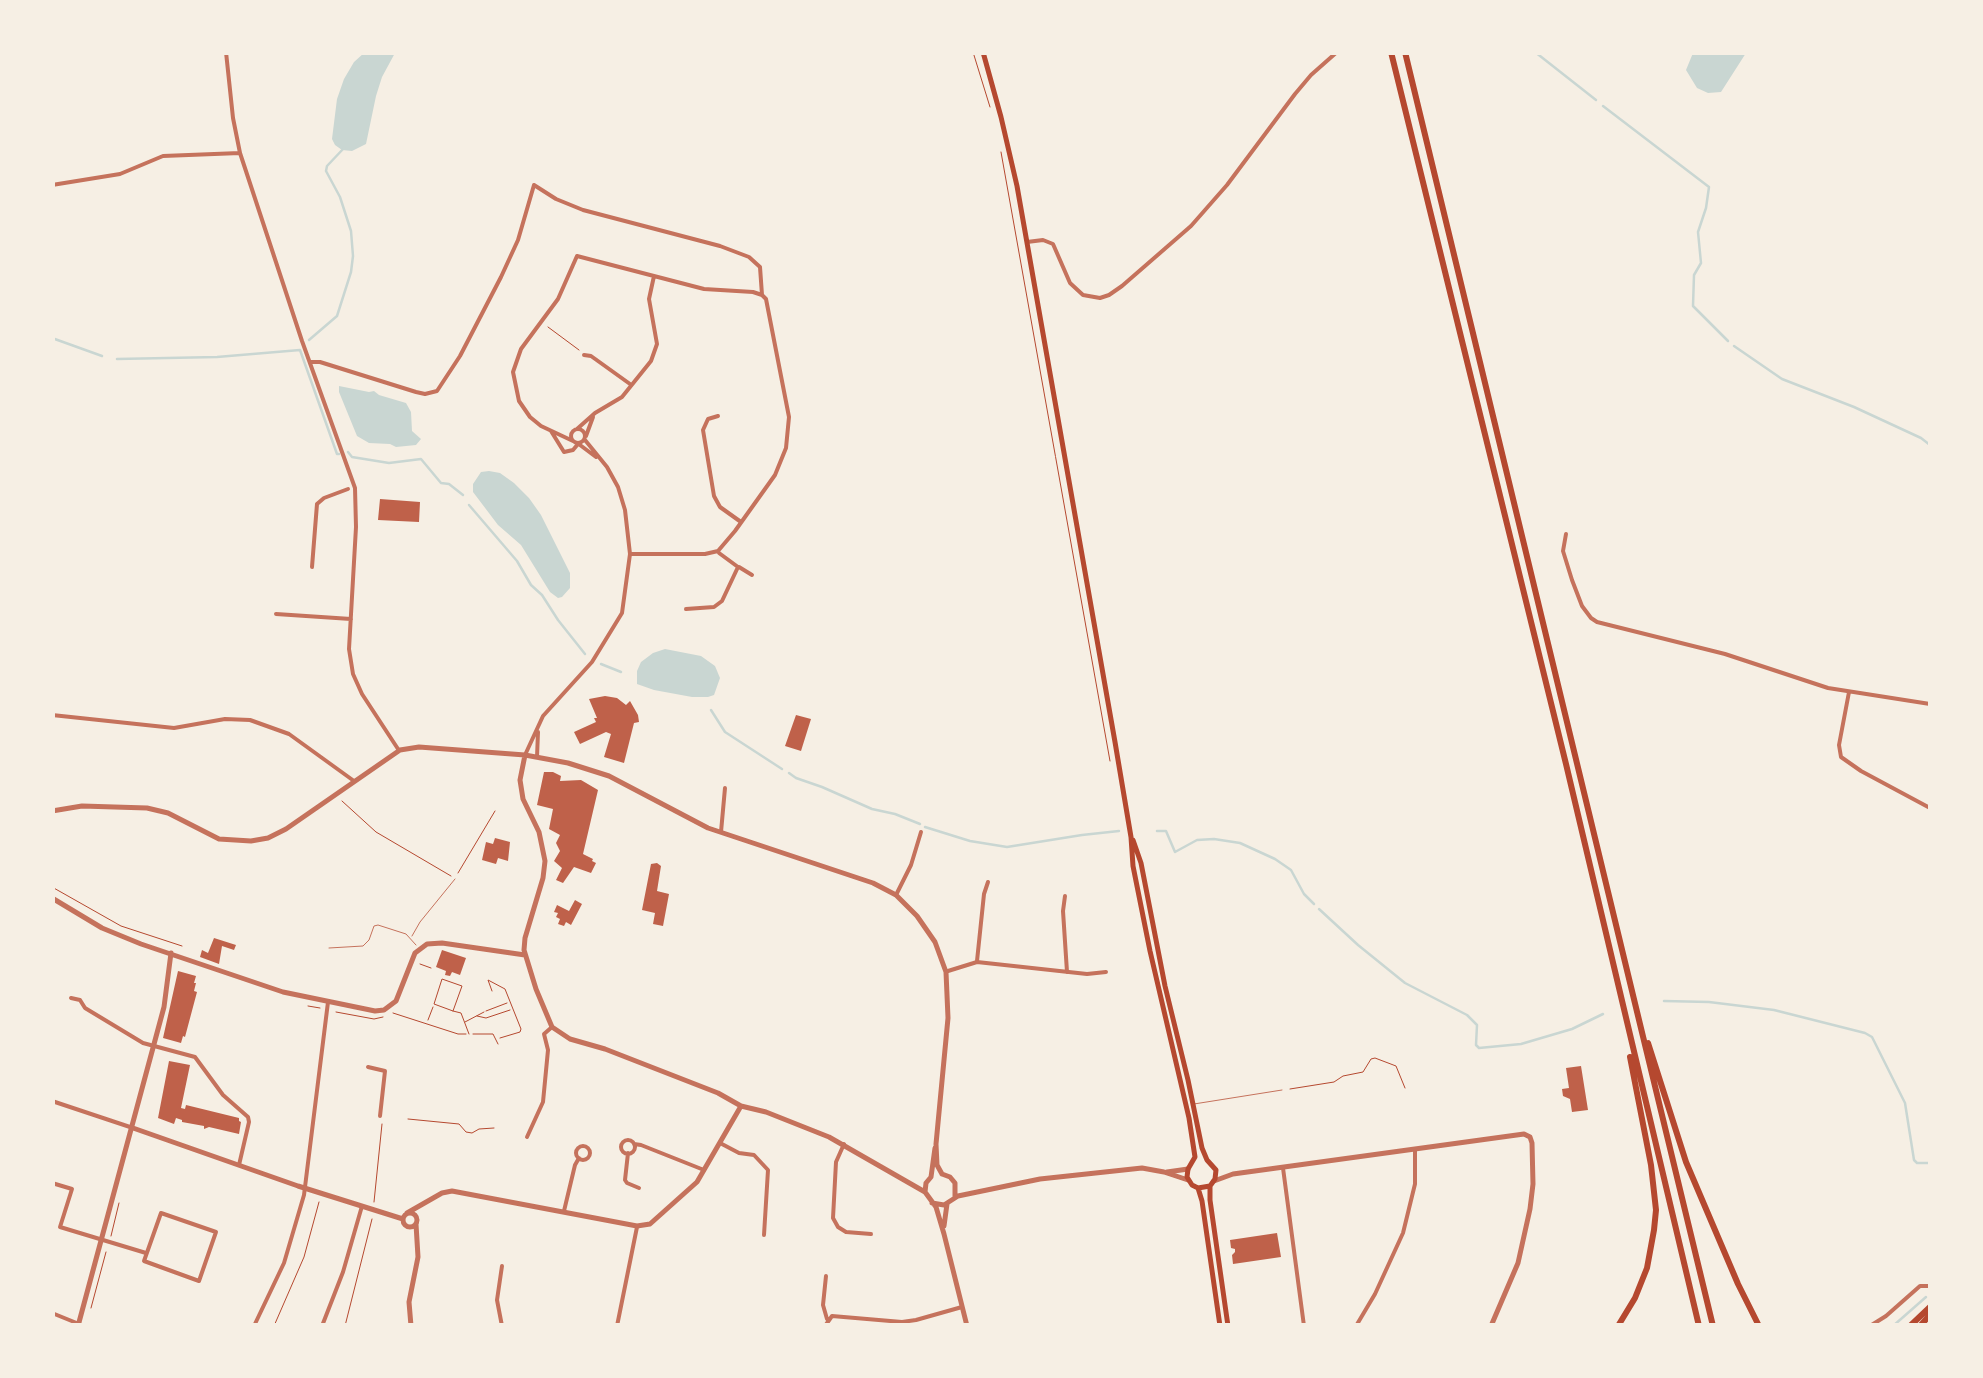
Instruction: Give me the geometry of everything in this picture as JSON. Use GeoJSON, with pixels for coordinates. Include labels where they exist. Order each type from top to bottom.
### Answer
{"type":"FeatureCollection","features":[{"type":"Feature","properties":{"kind":"main road"},"geometry":{"type":"LineString","coordinates":[[983,52],[1002,117],[1027,242],[1131,837],[1141,863],[1190,1105],[1206,1160],[1216,1170],[1210,1200],[1224,1326]]}},
{"type":"Feature","properties":{"kind":"main road"},"geometry":{"type":"LineString","coordinates":[[1391,52],[1699,1326]]}},
{"type":"Feature","properties":{"kind":"main road"},"geometry":{"type":"LineString","coordinates":[[1405,52],[1712,1326]]}},
{"type":"Feature","properties":{"kind":"main road"},"geometry":{"type":"LineString","coordinates":[[1637,1011],[1686,1162],[1759,1326]]}},
{"type":"Feature","properties":{"kind":"main road"},"geometry":{"type":"LineString","coordinates":[[1618,1326],[1647,1268],[1656,1210],[1624,1013]]}},
{"type":"Feature","properties":{"kind":"main road"},"geometry":{"type":"LineString","coordinates":[[1190,1105],[1194,1150],[1188,1180],[1198,1188],[1202,1201],[1224,1326]]}},
{"type":"Feature","properties":{"kind":"main road"},"geometry":{"type":"LineString","coordinates":[[1193,1162],[1206,1160]]}},
{"type":"Feature","properties":{"kind":"main road"},"geometry":{"type":"LineString","coordinates":[[1198,1188],[1212,1184]]}},
{"type":"Feature","properties":{"kind":"main road"},"geometry":{"type":"LineString","coordinates":[[1910,1326],[1930,1306]]}},
{"type":"Feature","properties":{"kind":"main road"},"geometry":{"type":"LineString","coordinates":[[1920,1326],[1930,1315]]}},
{"type":"Feature","properties":{"kind":"street"},"geometry":{"type":"LineString","coordinates":[[226,52],[240,153],[355,488],[350,658],[358,686],[400,750]]}},
{"type":"Feature","properties":{"kind":"street"},"geometry":{"type":"LineString","coordinates":[[1027,242],[1042,240],[1054,244],[1070,283],[1083,295],[1100,298],[1109,294],[1190,226],[1295,94],[1336,52]]}},
{"type":"Feature","properties":{"kind":"street"},"geometry":{"type":"LineString","coordinates":[[52,185],[120,174],[163,156],[240,153]]}},
{"type":"Feature","properties":{"kind":"street"},"geometry":{"type":"LineString","coordinates":[[310,362],[416,392],[437,391],[460,356],[506,266],[534,186],[583,210],[740,253],[760,267],[762,296]]}},
{"type":"Feature","properties":{"kind":"street"},"geometry":{"type":"LineString","coordinates":[[600,459],[534,421],[522,408],[512,372],[518,354],[558,299],[574,259],[581,256],[704,290],[753,292],[766,299],[788,402],[788,434],[775,475],[718,551],[630,554]]}},
{"type":"Feature","properties":{"kind":"street"},"geometry":{"type":"LineString","coordinates":[[576,443],[571,434],[595,412],[617,401],[651,361],[657,344],[649,299],[654,276]]}},
{"type":"Feature","properties":{"kind":"street"},"geometry":{"type":"LineString","coordinates":[[584,355],[632,385]]}},
{"type":"Feature","properties":{"kind":"street"},"geometry":{"type":"LineString","coordinates":[[551,431],[564,452],[573,450],[585,438],[595,412]]}},
{"type":"Feature","properties":{"kind":"street"},"geometry":{"type":"LineString","coordinates":[[718,416],[708,419],[703,430],[714,496],[720,507],[741,522]]}},
{"type":"Feature","properties":{"kind":"street"},"geometry":{"type":"LineString","coordinates":[[551,431],[583,430],[622,498],[630,554],[622,613],[592,662],[542,716],[521,771],[526,809],[542,839],[545,861],[525,955],[552,1026],[562,1036],[640,1062],[718,1092],[741,1106],[786,1119],[844,1144],[925,1192],[944,1234],[966,1326]]}},
{"type":"Feature","properties":{"kind":"street"},"geometry":{"type":"LineString","coordinates":[[312,567],[317,504],[348,488]]}},
{"type":"Feature","properties":{"kind":"street"},"geometry":{"type":"LineString","coordinates":[[1566,534],[1564,551],[1572,580],[1586,614],[1597,622],[1724,654],[1809,683],[1930,704]]}},
{"type":"Feature","properties":{"kind":"street"},"geometry":{"type":"LineString","coordinates":[[718,551],[752,574]]}},
{"type":"Feature","properties":{"kind":"street"},"geometry":{"type":"LineString","coordinates":[[686,609],[718,604],[738,567]]}},
{"type":"Feature","properties":{"kind":"street"},"geometry":{"type":"LineString","coordinates":[[276,614],[351,619]]}},
{"type":"Feature","properties":{"kind":"street"},"geometry":{"type":"LineString","coordinates":[[1849,692],[1839,745],[1841,757],[1861,772],[1930,808]]}},
{"type":"Feature","properties":{"kind":"street"},"geometry":{"type":"LineString","coordinates":[[52,715],[174,728],[225,719],[250,720],[290,734],[354,781]]}},
{"type":"Feature","properties":{"kind":"street"},"geometry":{"type":"LineString","coordinates":[[537,756],[538,728]]}},
{"type":"Feature","properties":{"kind":"street"},"geometry":{"type":"LineString","coordinates":[[52,811],[82,806],[146,808],[168,813],[212,837],[242,842],[277,834],[400,750],[418,746],[537,756],[568,763],[609,776],[708,828],[863,879],[896,895],[930,932],[946,972],[948,1018],[936,1144],[925,1192]]}},
{"type":"Feature","properties":{"kind":"street"},"geometry":{"type":"LineString","coordinates":[[721,832],[725,788]]}},
{"type":"Feature","properties":{"kind":"street"},"geometry":{"type":"LineString","coordinates":[[896,895],[921,832]]}},
{"type":"Feature","properties":{"kind":"street"},"geometry":{"type":"LineString","coordinates":[[977,962],[988,882]]}},
{"type":"Feature","properties":{"kind":"street"},"geometry":{"type":"LineString","coordinates":[[1065,896],[1067,972]]}},
{"type":"Feature","properties":{"kind":"street"},"geometry":{"type":"LineString","coordinates":[[52,898],[109,932],[328,1006],[375,1012],[386,1013],[396,1001],[412,958],[427,944],[525,955]]}},
{"type":"Feature","properties":{"kind":"street"},"geometry":{"type":"LineString","coordinates":[[52,1313],[80,1325],[164,1006],[172,953]]}},
{"type":"Feature","properties":{"kind":"street"},"geometry":{"type":"LineString","coordinates":[[946,972],[977,962],[1067,972],[1106,972]]}},
{"type":"Feature","properties":{"kind":"street"},"geometry":{"type":"LineString","coordinates":[[71,998],[153,1047],[194,1057],[223,1095],[248,1116],[240,1165]]}},
{"type":"Feature","properties":{"kind":"street"},"geometry":{"type":"LineString","coordinates":[[254,1326],[284,1263],[305,1188],[328,1006]]}},
{"type":"Feature","properties":{"kind":"street"},"geometry":{"type":"LineString","coordinates":[[527,1137],[542,1106],[548,1050],[544,1034],[552,1026]]}},
{"type":"Feature","properties":{"kind":"street"},"geometry":{"type":"LineString","coordinates":[[368,1067],[385,1070],[380,1116]]}},
{"type":"Feature","properties":{"kind":"street"},"geometry":{"type":"LineString","coordinates":[[52,1101],[405,1219],[412,1226],[425,1203]]}},
{"type":"Feature","properties":{"kind":"street"},"geometry":{"type":"LineString","coordinates":[[405,1219],[442,1193],[464,1192],[637,1226],[655,1221],[697,1182],[741,1106]]}},
{"type":"Feature","properties":{"kind":"street"},"geometry":{"type":"LineString","coordinates":[[1212,1184],[1232,1174],[1524,1134],[1530,1137],[1530,1209],[1518,1263],[1491,1326]]}},
{"type":"Feature","properties":{"kind":"street"},"geometry":{"type":"LineString","coordinates":[[628,1154],[622,1152],[622,1143],[630,1140],[704,1170]]}},
{"type":"Feature","properties":{"kind":"street"},"geometry":{"type":"LineString","coordinates":[[720,1143],[739,1154],[754,1156],[768,1170],[764,1235]]}},
{"type":"Feature","properties":{"kind":"street"},"geometry":{"type":"LineString","coordinates":[[634,1144],[634,1150],[628,1154],[625,1180],[640,1188]]}},
{"type":"Feature","properties":{"kind":"street"},"geometry":{"type":"LineString","coordinates":[[844,1144],[836,1162],[833,1218],[846,1232],[871,1234]]}},
{"type":"Feature","properties":{"kind":"street"},"geometry":{"type":"LineString","coordinates":[[936,1144],[937,1165],[956,1187],[954,1198]]}},
{"type":"Feature","properties":{"kind":"street"},"geometry":{"type":"LineString","coordinates":[[1356,1326],[1377,1291],[1403,1232],[1415,1184],[1415,1149]]}},
{"type":"Feature","properties":{"kind":"street"},"geometry":{"type":"LineString","coordinates":[[564,1212],[578,1158]]}},
{"type":"Feature","properties":{"kind":"street"},"geometry":{"type":"LineString","coordinates":[[932,1203],[947,1204],[954,1198],[1056,1176],[1146,1168],[1188,1180]]}},
{"type":"Feature","properties":{"kind":"street"},"geometry":{"type":"LineString","coordinates":[[1283,1168],[1304,1326]]}},
{"type":"Feature","properties":{"kind":"street"},"geometry":{"type":"LineString","coordinates":[[1164,1172],[1188,1169]]}},
{"type":"Feature","properties":{"kind":"street"},"geometry":{"type":"LineString","coordinates":[[1216,1170],[1232,1174]]}},
{"type":"Feature","properties":{"kind":"street"},"geometry":{"type":"LineString","coordinates":[[899,1176],[920,1182],[942,1174]]}},
{"type":"Feature","properties":{"kind":"street"},"geometry":{"type":"LineString","coordinates":[[52,1183],[72,1190],[60,1227]]}},
{"type":"Feature","properties":{"kind":"street"},"geometry":{"type":"LineString","coordinates":[[956,1187],[978,1192]]}},
{"type":"Feature","properties":{"kind":"street"},"geometry":{"type":"LineString","coordinates":[[944,1234],[947,1204]]}},
{"type":"Feature","properties":{"kind":"street"},"geometry":{"type":"LineString","coordinates":[[322,1326],[362,1206]]}},
{"type":"Feature","properties":{"kind":"street"},"geometry":{"type":"LineString","coordinates":[[161,1212],[216,1232],[199,1281],[144,1261],[146,1254],[161,1212]]}},
{"type":"Feature","properties":{"kind":"street"},"geometry":{"type":"LineString","coordinates":[[405,1219],[414,1214],[418,1245],[410,1302],[411,1326]]}},
{"type":"Feature","properties":{"kind":"street"},"geometry":{"type":"LineString","coordinates":[[405,1219],[418,1245]]}},
{"type":"Feature","properties":{"kind":"street"},"geometry":{"type":"LineString","coordinates":[[52,1224],[146,1254]]}},
{"type":"Feature","properties":{"kind":"street"},"geometry":{"type":"LineString","coordinates":[[617,1326],[637,1226]]}},
{"type":"Feature","properties":{"kind":"street"},"geometry":{"type":"LineString","coordinates":[[502,1266],[497,1300],[502,1326]]}},
{"type":"Feature","properties":{"kind":"street"},"geometry":{"type":"LineString","coordinates":[[826,1276],[826,1322],[834,1316],[902,1322],[962,1307]]}},
{"type":"Feature","properties":{"kind":"street"},"geometry":{"type":"LineString","coordinates":[[1870,1326],[1920,1286],[1930,1286]]}},
{"type":"Feature","properties":{"kind":"lane"},"geometry":{"type":"LineString","coordinates":[[411,938],[454,879]]}},
{"type":"Feature","properties":{"kind":"lane"},"geometry":{"type":"LineString","coordinates":[[329,948],[363,946],[378,924],[406,934],[418,949]]}},
{"type":"Feature","properties":{"kind":"lane"},"geometry":{"type":"LineString","coordinates":[[1190,1105],[1282,1090]]}},
{"type":"Feature","properties":{"kind":"path"},"geometry":{"type":"LineString","coordinates":[[974,52],[992,113]]}},
{"type":"Feature","properties":{"kind":"path"},"geometry":{"type":"LineString","coordinates":[[1000,148],[1110,757]]}},
{"type":"Feature","properties":{"kind":"path"},"geometry":{"type":"LineString","coordinates":[[542,322],[584,355]]}},
{"type":"Feature","properties":{"kind":"path"},"geometry":{"type":"LineString","coordinates":[[336,794],[376,832],[454,879],[495,811]]}},
{"type":"Feature","properties":{"kind":"path"},"geometry":{"type":"LineString","coordinates":[[52,887],[121,926],[182,946]]}},
{"type":"Feature","properties":{"kind":"path"},"geometry":{"type":"LineString","coordinates":[[416,963],[431,968]]}},
{"type":"Feature","properties":{"kind":"path"},"geometry":{"type":"LineString","coordinates":[[427,1024],[442,979],[462,986],[453,1011]]}},
{"type":"Feature","properties":{"kind":"path"},"geometry":{"type":"LineString","coordinates":[[492,991],[488,980],[502,986],[521,1031],[497,1039]]}},
{"type":"Feature","properties":{"kind":"path"},"geometry":{"type":"LineString","coordinates":[[465,1022],[510,1002]]}},
{"type":"Feature","properties":{"kind":"path"},"geometry":{"type":"LineString","coordinates":[[434,1004],[461,1014],[470,1034]]}},
{"type":"Feature","properties":{"kind":"path"},"geometry":{"type":"LineString","coordinates":[[308,1006],[328,1006],[374,1019],[386,1013]]}},
{"type":"Feature","properties":{"kind":"path"},"geometry":{"type":"LineString","coordinates":[[477,1016],[486,1018],[513,1008]]}},
{"type":"Feature","properties":{"kind":"path"},"geometry":{"type":"LineString","coordinates":[[393,1013],[458,1034],[492,1034],[498,1044]]}},
{"type":"Feature","properties":{"kind":"path"},"geometry":{"type":"LineString","coordinates":[[1282,1090],[1334,1082],[1366,1070],[1371,1059],[1376,1058],[1396,1066],[1405,1088]]}},
{"type":"Feature","properties":{"kind":"path"},"geometry":{"type":"LineString","coordinates":[[345,1326],[373,1210],[380,1116]]}},
{"type":"Feature","properties":{"kind":"path"},"geometry":{"type":"LineString","coordinates":[[408,1119],[459,1124],[472,1133],[494,1128]]}},
{"type":"Feature","properties":{"kind":"path"},"geometry":{"type":"LineString","coordinates":[[274,1326],[304,1258],[318,1198]]}},
{"type":"Feature","properties":{"kind":"shaded area"},"geometry":{"type":"Polygon","coordinates":[[[1693,52],[1746,53],[1721,92],[1708,93],[1697,88],[1686,70],[1693,52]]]}},
{"type":"Feature","properties":{"kind":"shaded area"},"geometry":{"type":"Polygon","coordinates":[[[364,53],[395,53],[382,77],[366,144],[352,151],[342,150],[332,139],[337,99],[344,79],[364,53]]]}},
{"type":"Feature","properties":{"kind":"shaded area"},"geometry":{"type":"Polygon","coordinates":[[[339,386],[374,391],[406,403],[411,412],[412,431],[421,439],[416,445],[396,447],[369,443],[357,436],[339,386]]]}},
{"type":"Feature","properties":{"kind":"shaded area"},"geometry":{"type":"Polygon","coordinates":[[[489,471],[514,483],[541,515],[570,573],[570,588],[562,597],[550,592],[521,545],[498,525],[473,492],[481,472],[489,471]]]}},
{"type":"Feature","properties":{"kind":"shaded area"},"geometry":{"type":"Polygon","coordinates":[[[665,649],[701,656],[715,666],[720,678],[714,695],[692,697],[637,684],[641,662],[665,649]]]}},
{"type":"Feature","properties":{"kind":"building"},"geometry":{"type":"Polygon","coordinates":[[[380,499],[420,502],[419,522],[378,520],[380,499]]]}},
{"type":"Feature","properties":{"kind":"building"},"geometry":{"type":"Polygon","coordinates":[[[605,696],[626,705],[630,701],[638,715],[624,763],[604,757],[611,734],[606,732],[580,744],[574,732],[596,722],[589,699],[605,696]]]}},
{"type":"Feature","properties":{"kind":"building"},"geometry":{"type":"Polygon","coordinates":[[[796,715],[811,719],[801,751],[785,746],[796,715]]]}},
{"type":"Feature","properties":{"kind":"building"},"geometry":{"type":"Polygon","coordinates":[[[544,772],[561,776],[560,781],[581,780],[598,790],[583,854],[596,863],[591,873],[574,867],[563,883],[556,880],[562,868],[554,861],[560,851],[556,843],[560,835],[549,829],[553,809],[537,805],[544,772]]]}},
{"type":"Feature","properties":{"kind":"building"},"geometry":{"type":"Polygon","coordinates":[[[495,838],[510,842],[508,861],[498,858],[496,864],[482,860],[486,842],[493,844],[495,838]]]}},
{"type":"Feature","properties":{"kind":"building"},"geometry":{"type":"Polygon","coordinates":[[[651,864],[661,866],[657,891],[669,894],[663,926],[653,924],[655,913],[642,910],[651,864]]]}},
{"type":"Feature","properties":{"kind":"building"},"geometry":{"type":"Polygon","coordinates":[[[575,900],[582,904],[571,925],[558,924],[558,913],[554,912],[557,905],[569,911],[575,900]]]}},
{"type":"Feature","properties":{"kind":"building"},"geometry":{"type":"Polygon","coordinates":[[[214,938],[236,945],[234,950],[222,946],[219,964],[200,957],[202,950],[208,953],[214,938]]]}},
{"type":"Feature","properties":{"kind":"building"},"geometry":{"type":"Polygon","coordinates":[[[442,950],[466,958],[460,975],[445,975],[446,971],[436,967],[442,950]]]}},
{"type":"Feature","properties":{"kind":"building"},"geometry":{"type":"Polygon","coordinates":[[[178,971],[196,976],[197,992],[181,1043],[163,1038],[178,971]]]}},
{"type":"Feature","properties":{"kind":"building"},"geometry":{"type":"Polygon","coordinates":[[[169,1061],[190,1065],[181,1108],[186,1105],[239,1118],[239,1134],[204,1129],[176,1118],[174,1124],[158,1118],[169,1061]]]}},
{"type":"Feature","properties":{"kind":"building"},"geometry":{"type":"Polygon","coordinates":[[[1581,1066],[1588,1110],[1572,1112],[1570,1099],[1563,1096],[1562,1089],[1569,1088],[1566,1068],[1581,1066]]]}},
{"type":"Feature","properties":{"kind":"building"},"geometry":{"type":"Polygon","coordinates":[[[1277,1233],[1281,1257],[1233,1264],[1235,1249],[1231,1248],[1230,1240],[1277,1233]]]}},
{"type":"Feature","properties":{"kind":"waterway"},"geometry":{"type":"LineString","coordinates":[[1535,52],[1596,100]]}},
{"type":"Feature","properties":{"kind":"waterway"},"geometry":{"type":"LineString","coordinates":[[1603,106],[1709,187],[1698,232],[1701,263],[1694,275],[1693,306],[1728,341]]}},
{"type":"Feature","properties":{"kind":"waterway"},"geometry":{"type":"LineString","coordinates":[[309,340],[337,316],[351,272],[351,231],[326,171],[344,148]]}},
{"type":"Feature","properties":{"kind":"waterway"},"geometry":{"type":"LineString","coordinates":[[52,338],[102,356]]}},
{"type":"Feature","properties":{"kind":"waterway"},"geometry":{"type":"LineString","coordinates":[[1734,346],[1782,379],[1854,407],[1930,445]]}},
{"type":"Feature","properties":{"kind":"waterway"},"geometry":{"type":"LineString","coordinates":[[117,359],[300,350],[339,454]]}},
{"type":"Feature","properties":{"kind":"waterway"},"geometry":{"type":"LineString","coordinates":[[348,452],[352,457],[389,463],[421,459],[441,483],[463,495]]}},
{"type":"Feature","properties":{"kind":"waterway"},"geometry":{"type":"LineString","coordinates":[[469,505],[517,561],[585,654]]}},
{"type":"Feature","properties":{"kind":"waterway"},"geometry":{"type":"LineString","coordinates":[[601,664],[621,672]]}},
{"type":"Feature","properties":{"kind":"waterway"},"geometry":{"type":"LineString","coordinates":[[711,710],[725,732],[782,769]]}},
{"type":"Feature","properties":{"kind":"waterway"},"geometry":{"type":"LineString","coordinates":[[789,773],[872,809],[920,824]]}},
{"type":"Feature","properties":{"kind":"waterway"},"geometry":{"type":"LineString","coordinates":[[925,827],[1007,847],[1119,831]]}},
{"type":"Feature","properties":{"kind":"waterway"},"geometry":{"type":"LineString","coordinates":[[1157,831],[1166,831],[1175,852],[1197,840],[1214,839],[1240,843],[1275,859],[1291,870],[1314,904]]}},
{"type":"Feature","properties":{"kind":"waterway"},"geometry":{"type":"LineString","coordinates":[[1319,909],[1405,983],[1467,1015],[1477,1025],[1479,1048],[1521,1044],[1572,1029],[1603,1014]]}},
{"type":"Feature","properties":{"kind":"waterway"},"geometry":{"type":"LineString","coordinates":[[1664,1001],[1774,1010],[1872,1037],[1905,1103],[1914,1160],[1930,1163]]}},
{"type":"Feature","properties":{"kind":"waterway"},"geometry":{"type":"LineString","coordinates":[[1893,1326],[1926,1297]]}}]}
